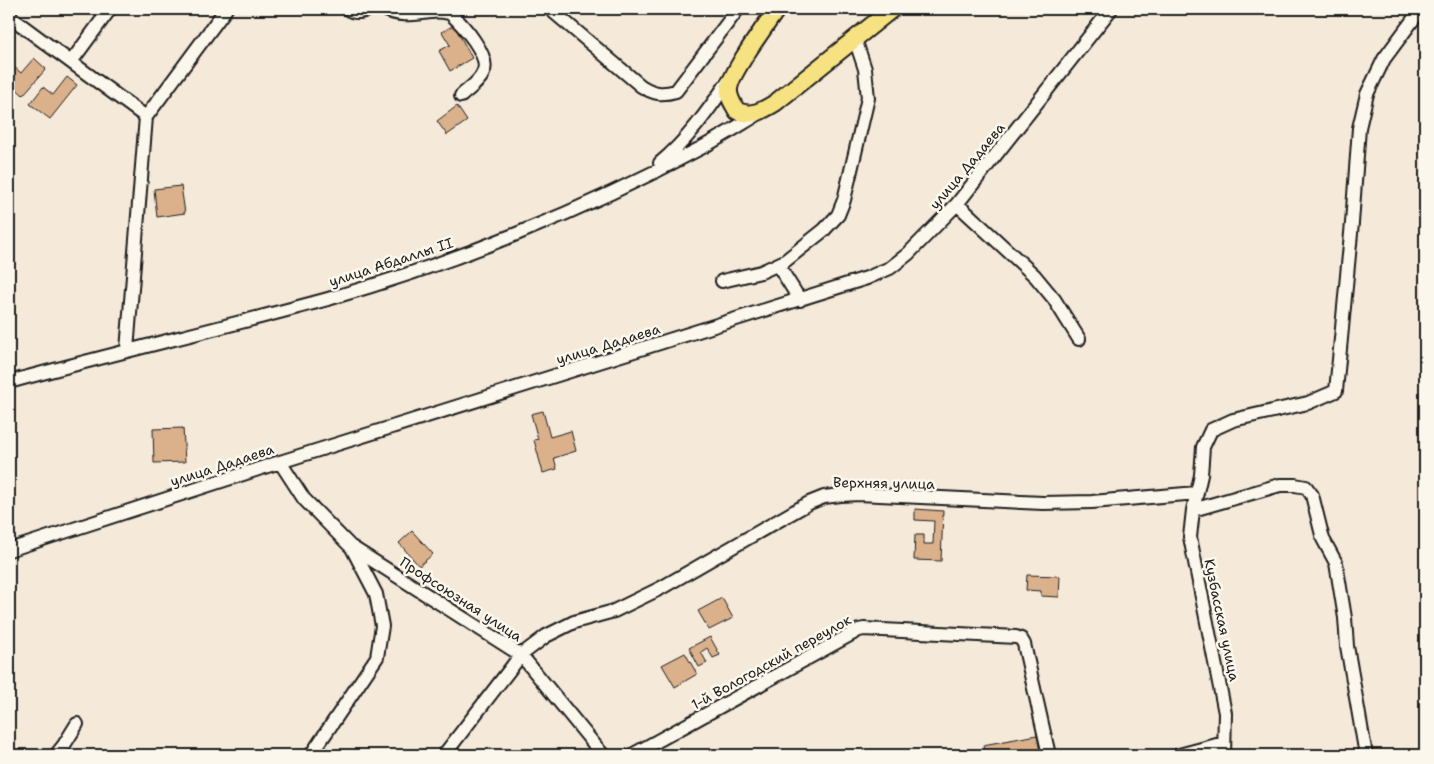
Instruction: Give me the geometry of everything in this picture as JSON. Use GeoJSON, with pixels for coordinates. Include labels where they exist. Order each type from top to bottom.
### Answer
{"type":"FeatureCollection","features":[{"type":"Feature","properties":{"kind":"main road"},"geometry":{"type":"LineString","coordinates":[[777,9],[733,75],[729,89],[731,100],[737,111],[745,114],[760,113],[775,103],[892,9]]}},
{"type":"Feature","properties":{"kind":"street"},"geometry":{"type":"LineString","coordinates":[[71,62],[110,9]]}},
{"type":"Feature","properties":{"kind":"street"},"geometry":{"type":"LineString","coordinates":[[126,350],[146,118],[226,9]]}},
{"type":"Feature","properties":{"kind":"street"},"geometry":{"type":"LineString","coordinates":[[348,9],[352,12],[361,12],[370,9]]}},
{"type":"Feature","properties":{"kind":"street"},"geometry":{"type":"LineString","coordinates":[[384,9],[394,14],[407,15],[452,11],[484,57],[485,71],[480,80],[461,96]]}},
{"type":"Feature","properties":{"kind":"street"},"geometry":{"type":"LineString","coordinates":[[550,9],[642,86],[651,92],[665,95],[676,91],[738,9]]}},
{"type":"Feature","properties":{"kind":"street","name":"улица Дадаева"},"geometry":{"type":"LineString","coordinates":[[9,550],[280,462],[800,300],[868,278],[890,268],[908,254],[957,204],[1111,9]]}},
{"type":"Feature","properties":{"kind":"street","name":"Кузбасская улица"},"geometry":{"type":"LineString","coordinates":[[1224,749],[1225,713],[1190,537],[1193,510],[1201,475],[1203,448],[1211,430],[1233,420],[1308,403],[1336,391],[1359,128],[1367,94],[1384,59],[1421,9]]}},
{"type":"Feature","properties":{"kind":"street"},"geometry":{"type":"LineString","coordinates":[[9,16],[146,118]]}},
{"type":"Feature","properties":{"kind":"street"},"geometry":{"type":"LineString","coordinates":[[722,281],[761,272],[785,262],[824,230],[838,214],[844,200],[868,98],[865,70],[855,39]]}},
{"type":"Feature","properties":{"kind":"street"},"geometry":{"type":"LineString","coordinates":[[644,176],[676,150],[703,117],[733,75]]}},
{"type":"Feature","properties":{"kind":"street","name":"улица Абдаллы II"},"geometry":{"type":"LineString","coordinates":[[9,382],[329,298],[464,254],[519,232],[644,176],[702,148],[760,113]]}},
{"type":"Feature","properties":{"kind":"street"},"geometry":{"type":"LineString","coordinates":[[957,204],[1035,276],[1054,299],[1080,339]]}},
{"type":"Feature","properties":{"kind":"street"},"geometry":{"type":"LineString","coordinates":[[778,264],[800,300]]}},
{"type":"Feature","properties":{"kind":"street"},"geometry":{"type":"LineString","coordinates":[[280,462],[304,499],[350,546],[376,594],[382,626],[377,657],[311,755]]}},
{"type":"Feature","properties":{"kind":"street"},"geometry":{"type":"LineString","coordinates":[[1193,510],[1280,485],[1306,487],[1312,495],[1323,539],[1336,562],[1342,592],[1347,646],[1366,755]]}},
{"type":"Feature","properties":{"kind":"street","name":"Верхняя улица"},"geometry":{"type":"LineString","coordinates":[[444,755],[521,655],[546,636],[574,622],[614,611],[661,588],[793,511],[824,497],[859,494],[1043,503],[1092,502],[1197,493]]}},
{"type":"Feature","properties":{"kind":"street","name":"Профсоюзная улица"},"geometry":{"type":"LineString","coordinates":[[350,546],[521,655],[604,755]]}},
{"type":"Feature","properties":{"kind":"street","name":"1-й Вологодский переулок"},"geometry":{"type":"LineString","coordinates":[[632,755],[864,629],[1016,637],[1021,639],[1024,644],[1049,755]]}},
{"type":"Feature","properties":{"kind":"street"},"geometry":{"type":"LineString","coordinates":[[56,755],[77,724]]}},
{"type":"Feature","properties":{"kind":"street"},"geometry":{"type":"LineString","coordinates":[[1179,755],[1224,749]]}},
{"type":"Feature","properties":{"kind":"building"},"geometry":{"type":"Polygon","coordinates":[[[454,25],[472,58],[450,71],[439,51],[450,45],[442,32],[454,25]]]}},
{"type":"Feature","properties":{"kind":"building"},"geometry":{"type":"Polygon","coordinates":[[[34,58],[46,69],[23,95],[9,82],[9,73],[14,67],[21,73],[34,58]]]}},
{"type":"Feature","properties":{"kind":"building"},"geometry":{"type":"Polygon","coordinates":[[[67,77],[77,85],[50,119],[30,104],[43,87],[53,95],[67,77]]]}},
{"type":"Feature","properties":{"kind":"building"},"geometry":{"type":"Polygon","coordinates":[[[457,106],[467,121],[447,135],[437,121],[457,106]]]}},
{"type":"Feature","properties":{"kind":"building"},"geometry":{"type":"Polygon","coordinates":[[[181,186],[185,213],[157,217],[154,189],[181,186]]]}},
{"type":"Feature","properties":{"kind":"building"},"geometry":{"type":"Polygon","coordinates":[[[543,411],[550,437],[571,431],[576,451],[554,458],[557,469],[543,473],[534,440],[538,439],[531,414],[543,411]]]}},
{"type":"Feature","properties":{"kind":"building"},"geometry":{"type":"Polygon","coordinates":[[[183,428],[185,462],[154,463],[153,429],[183,428]]]}},
{"type":"Feature","properties":{"kind":"building"},"geometry":{"type":"Polygon","coordinates":[[[915,509],[943,511],[941,561],[914,560],[915,535],[924,535],[924,544],[933,544],[934,521],[915,520],[915,509]]]}},
{"type":"Feature","properties":{"kind":"building"},"geometry":{"type":"Polygon","coordinates":[[[412,531],[433,554],[419,566],[399,543],[412,531]]]}},
{"type":"Feature","properties":{"kind":"building"},"geometry":{"type":"Polygon","coordinates":[[[1027,575],[1060,576],[1059,597],[1041,596],[1041,591],[1026,590],[1027,575]]]}},
{"type":"Feature","properties":{"kind":"building"},"geometry":{"type":"Polygon","coordinates":[[[722,598],[733,618],[709,630],[698,611],[722,598]]]}},
{"type":"Feature","properties":{"kind":"building"},"geometry":{"type":"Polygon","coordinates":[[[710,637],[720,655],[713,658],[707,648],[701,652],[707,663],[699,667],[689,648],[710,637]]]}},
{"type":"Feature","properties":{"kind":"building"},"geometry":{"type":"Polygon","coordinates":[[[685,653],[697,674],[675,687],[662,665],[685,653]]]}},
{"type":"Feature","properties":{"kind":"building"},"geometry":{"type":"Polygon","coordinates":[[[1037,735],[1040,751],[1018,755],[985,755],[983,745],[1037,735]]]}}]}
